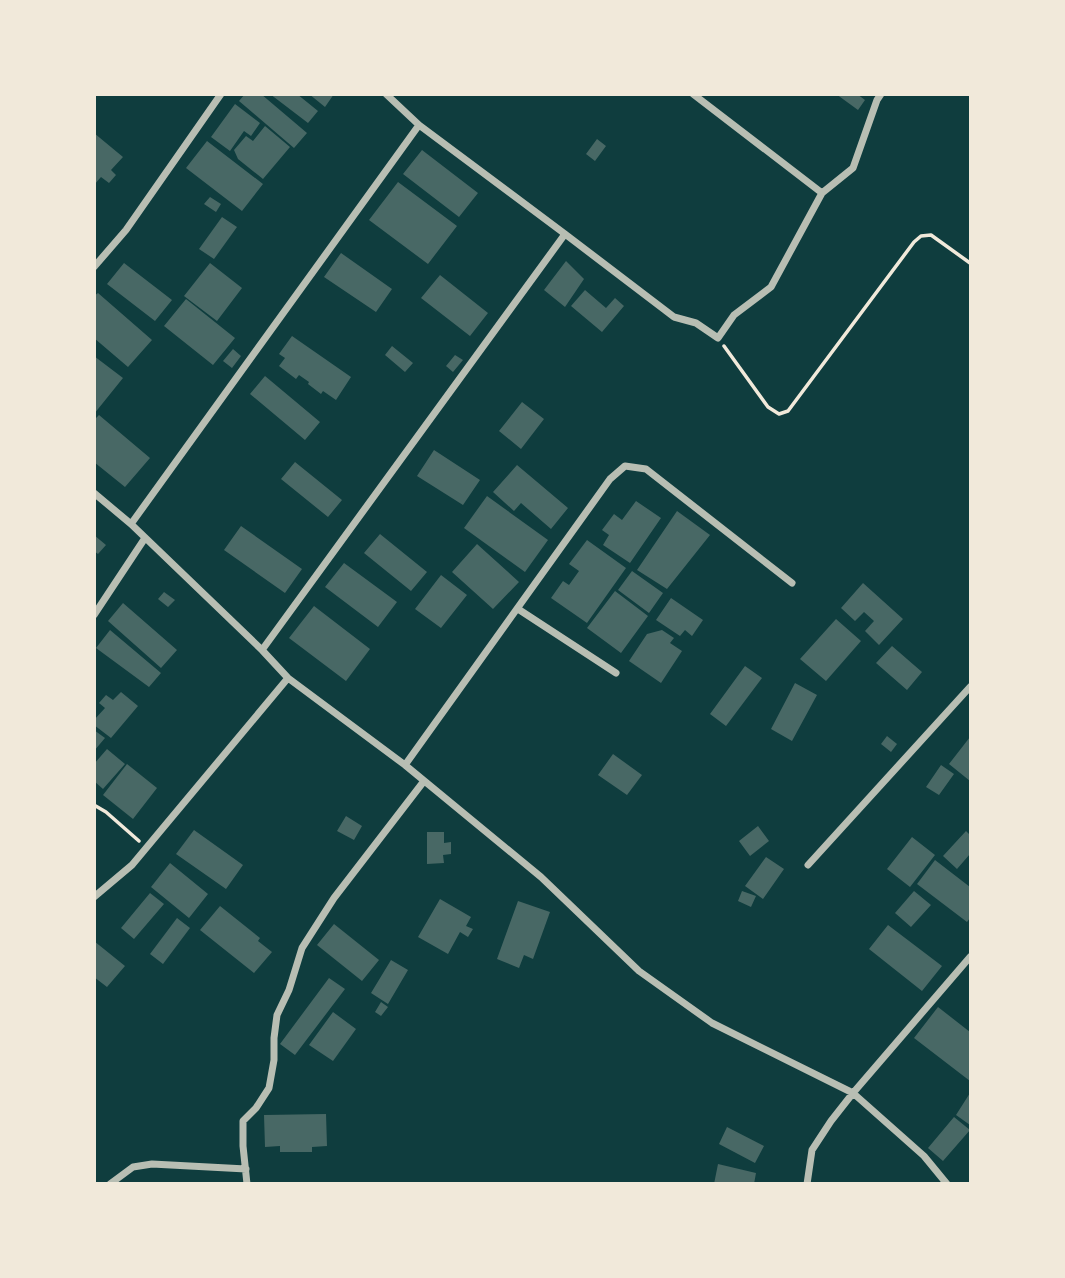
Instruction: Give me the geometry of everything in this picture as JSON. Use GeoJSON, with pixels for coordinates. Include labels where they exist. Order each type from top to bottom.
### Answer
{"type":"FeatureCollection","features":[{"type":"Feature","properties":{"kind":"street"},"geometry":{"type":"LineString","coordinates":[[94,267],[125,230],[221,94]]}},
{"type":"Feature","properties":{"kind":"street"},"geometry":{"type":"LineString","coordinates":[[386,94],[419,125],[674,317],[696,323],[718,338],[734,315],[771,287],[822,193],[853,168],[881,94]]}},
{"type":"Feature","properties":{"kind":"street"},"geometry":{"type":"LineString","coordinates":[[693,94],[822,193]]}},
{"type":"Feature","properties":{"kind":"street"},"geometry":{"type":"LineString","coordinates":[[131,524],[419,125]]}},
{"type":"Feature","properties":{"kind":"street"},"geometry":{"type":"LineString","coordinates":[[262,650],[565,234]]}},
{"type":"Feature","properties":{"kind":"street"},"geometry":{"type":"LineString","coordinates":[[405,765],[610,479],[625,466],[646,469],[792,583]]}},
{"type":"Feature","properties":{"kind":"street"},"geometry":{"type":"LineString","coordinates":[[94,493],[131,524],[288,678],[405,765],[541,877],[639,971],[712,1023],[853,1093],[924,1156],[947,1184]]}},
{"type":"Feature","properties":{"kind":"street"},"geometry":{"type":"LineString","coordinates":[[94,615],[145,538]]}},
{"type":"Feature","properties":{"kind":"street"},"geometry":{"type":"LineString","coordinates":[[518,609],[616,673]]}},
{"type":"Feature","properties":{"kind":"street"},"geometry":{"type":"LineString","coordinates":[[94,897],[132,865],[288,678]]}},
{"type":"Feature","properties":{"kind":"street"},"geometry":{"type":"LineString","coordinates":[[808,864],[971,687]]}},
{"type":"Feature","properties":{"kind":"street"},"geometry":{"type":"LineString","coordinates":[[247,1184],[243,1121],[256,1108],[269,1088],[277,1015],[289,990],[302,948],[334,898],[424,781]]}},
{"type":"Feature","properties":{"kind":"street"},"geometry":{"type":"LineString","coordinates":[[807,1184],[812,1150],[831,1122],[971,957]]}},
{"type":"Feature","properties":{"kind":"street"},"geometry":{"type":"LineString","coordinates":[[110,1184],[134,1167],[152,1164],[246,1169]]}},
{"type":"Feature","properties":{"kind":"path"},"geometry":{"type":"LineString","coordinates":[[718,338],[768,407],[779,414],[788,411],[921,236],[931,235],[971,263]]}},
{"type":"Feature","properties":{"kind":"path"},"geometry":{"type":"LineString","coordinates":[[94,806],[106,812],[146,848]]}},
{"type":"Feature","properties":{"kind":"building"},"geometry":{"type":"Polygon","coordinates":[[[245,94],[261,94],[307,133],[294,148],[239,101],[245,94]]]}},
{"type":"Feature","properties":{"kind":"building"},"geometry":{"type":"Polygon","coordinates":[[[270,94],[297,94],[318,111],[308,123],[270,94]]]}},
{"type":"Feature","properties":{"kind":"building"},"geometry":{"type":"Polygon","coordinates":[[[309,94],[334,94],[325,107],[309,94]]]}},
{"type":"Feature","properties":{"kind":"building"},"geometry":{"type":"Polygon","coordinates":[[[836,94],[857,94],[865,100],[858,110],[836,94]]]}},
{"type":"Feature","properties":{"kind":"building"},"geometry":{"type":"Polygon","coordinates":[[[235,104],[260,123],[251,136],[244,131],[230,151],[211,137],[235,104]]]}},
{"type":"Feature","properties":{"kind":"building"},"geometry":{"type":"Polygon","coordinates":[[[265,126],[290,147],[263,179],[238,159],[234,150],[246,136],[253,141],[265,126]]]}},
{"type":"Feature","properties":{"kind":"building"},"geometry":{"type":"Polygon","coordinates":[[[94,133],[123,157],[111,170],[116,175],[109,183],[101,177],[94,185],[94,133]]]}},
{"type":"Feature","properties":{"kind":"building"},"geometry":{"type":"Polygon","coordinates":[[[597,139],[606,146],[595,161],[586,154],[597,139]]]}},
{"type":"Feature","properties":{"kind":"building"},"geometry":{"type":"Polygon","coordinates":[[[207,141],[263,184],[242,211],[186,168],[207,141]]]}},
{"type":"Feature","properties":{"kind":"building"},"geometry":{"type":"Polygon","coordinates":[[[422,150],[478,193],[459,217],[403,174],[422,150]]]}},
{"type":"Feature","properties":{"kind":"building"},"geometry":{"type":"Polygon","coordinates":[[[398,182],[457,226],[428,264],[369,220],[398,182]]]}},
{"type":"Feature","properties":{"kind":"building"},"geometry":{"type":"Polygon","coordinates":[[[210,197],[221,204],[216,212],[204,204],[210,197]]]}},
{"type":"Feature","properties":{"kind":"building"},"geometry":{"type":"Polygon","coordinates":[[[222,217],[237,227],[214,259],[199,249],[222,217]]]}},
{"type":"Feature","properties":{"kind":"building"},"geometry":{"type":"Polygon","coordinates":[[[341,253],[392,289],[376,312],[324,277],[341,253]]]}},
{"type":"Feature","properties":{"kind":"building"},"geometry":{"type":"Polygon","coordinates":[[[566,261],[584,279],[565,307],[544,290],[566,261]]]}},
{"type":"Feature","properties":{"kind":"building"},"geometry":{"type":"Polygon","coordinates":[[[124,263],[172,300],[155,321],[107,284],[124,263]]]}},
{"type":"Feature","properties":{"kind":"building"},"geometry":{"type":"Polygon","coordinates":[[[210,263],[242,288],[217,321],[184,296],[210,263]]]}},
{"type":"Feature","properties":{"kind":"building"},"geometry":{"type":"Polygon","coordinates":[[[440,275],[488,313],[470,336],[421,298],[440,275]]]}},
{"type":"Feature","properties":{"kind":"building"},"geometry":{"type":"Polygon","coordinates":[[[585,290],[606,308],[615,298],[624,306],[602,332],[571,306],[585,290]]]}},
{"type":"Feature","properties":{"kind":"building"},"geometry":{"type":"Polygon","coordinates":[[[98,293],[152,340],[128,367],[94,338],[94,296],[98,293]]]}},
{"type":"Feature","properties":{"kind":"building"},"geometry":{"type":"Polygon","coordinates":[[[186,299],[235,338],[213,365],[164,326],[186,299]]]}},
{"type":"Feature","properties":{"kind":"building"},"geometry":{"type":"Polygon","coordinates":[[[292,336],[351,377],[336,400],[323,391],[321,394],[299,375],[296,379],[279,366],[285,358],[279,354],[292,336]]]}},
{"type":"Feature","properties":{"kind":"building"},"geometry":{"type":"Polygon","coordinates":[[[392,346],[413,363],[405,372],[385,355],[392,346]]]}},
{"type":"Feature","properties":{"kind":"building"},"geometry":{"type":"Polygon","coordinates":[[[233,349],[241,356],[232,368],[223,361],[233,349]]]}},
{"type":"Feature","properties":{"kind":"building"},"geometry":{"type":"Polygon","coordinates":[[[455,355],[463,360],[453,372],[446,366],[455,355]]]}},
{"type":"Feature","properties":{"kind":"building"},"geometry":{"type":"Polygon","coordinates":[[[94,356],[123,378],[94,414],[94,356]]]}},
{"type":"Feature","properties":{"kind":"building"},"geometry":{"type":"Polygon","coordinates":[[[265,376],[320,422],[305,440],[250,394],[265,376]]]}},
{"type":"Feature","properties":{"kind":"building"},"geometry":{"type":"Polygon","coordinates":[[[522,402],[544,419],[521,449],[499,431],[522,402]]]}},
{"type":"Feature","properties":{"kind":"building"},"geometry":{"type":"Polygon","coordinates":[[[99,415],[150,458],[125,487],[94,462],[94,420],[99,415]]]}},
{"type":"Feature","properties":{"kind":"building"},"geometry":{"type":"Polygon","coordinates":[[[434,450],[480,480],[463,505],[417,476],[434,450]]]}},
{"type":"Feature","properties":{"kind":"building"},"geometry":{"type":"Polygon","coordinates":[[[295,462],[342,500],[328,517],[281,479],[295,462]]]}},
{"type":"Feature","properties":{"kind":"building"},"geometry":{"type":"Polygon","coordinates":[[[517,465],[568,508],[551,529],[521,503],[514,511],[493,492],[517,465]]]}},
{"type":"Feature","properties":{"kind":"building"},"geometry":{"type":"Polygon","coordinates":[[[487,496],[548,540],[525,572],[464,528],[487,496]]]}},
{"type":"Feature","properties":{"kind":"building"},"geometry":{"type":"Polygon","coordinates":[[[636,501],[661,518],[630,563],[603,545],[609,535],[602,530],[614,514],[622,520],[636,501]]]}},
{"type":"Feature","properties":{"kind":"building"},"geometry":{"type":"Polygon","coordinates":[[[677,511],[710,535],[667,589],[637,570],[677,511]]]}},
{"type":"Feature","properties":{"kind":"building"},"geometry":{"type":"Polygon","coordinates":[[[241,526],[302,569],[285,593],[224,550],[241,526]]]}},
{"type":"Feature","properties":{"kind":"building"},"geometry":{"type":"Polygon","coordinates":[[[380,534],[427,572],[411,591],[364,553],[380,534]]]}},
{"type":"Feature","properties":{"kind":"building"},"geometry":{"type":"Polygon","coordinates":[[[94,535],[106,545],[98,554],[94,551],[94,535]]]}},
{"type":"Feature","properties":{"kind":"building"},"geometry":{"type":"Polygon","coordinates":[[[587,540],[626,568],[587,623],[551,598],[563,581],[569,585],[579,571],[569,564],[587,540]]]}},
{"type":"Feature","properties":{"kind":"building"},"geometry":{"type":"Polygon","coordinates":[[[477,544],[519,582],[493,609],[452,572],[477,544]]]}},
{"type":"Feature","properties":{"kind":"building"},"geometry":{"type":"Polygon","coordinates":[[[344,563],[397,602],[378,627],[325,587],[344,563]]]}},
{"type":"Feature","properties":{"kind":"building"},"geometry":{"type":"Polygon","coordinates":[[[632,571],[663,593],[649,613],[618,590],[632,571]]]}},
{"type":"Feature","properties":{"kind":"building"},"geometry":{"type":"Polygon","coordinates":[[[441,575],[467,595],[441,628],[415,609],[441,575]]]}},
{"type":"Feature","properties":{"kind":"building"},"geometry":{"type":"Polygon","coordinates":[[[863,583],[903,619],[879,645],[865,631],[874,621],[864,612],[855,621],[841,608],[863,583]]]}},
{"type":"Feature","properties":{"kind":"building"},"geometry":{"type":"Polygon","coordinates":[[[615,591],[648,616],[621,653],[587,628],[615,591]]]}},
{"type":"Feature","properties":{"kind":"building"},"geometry":{"type":"Polygon","coordinates":[[[164,592],[175,600],[168,607],[158,599],[164,592]]]}},
{"type":"Feature","properties":{"kind":"building"},"geometry":{"type":"Polygon","coordinates":[[[671,598],[703,620],[692,636],[685,630],[680,636],[656,620],[671,598]]]}},
{"type":"Feature","properties":{"kind":"building"},"geometry":{"type":"Polygon","coordinates":[[[123,603],[177,650],[161,668],[108,621],[123,603]]]}},
{"type":"Feature","properties":{"kind":"building"},"geometry":{"type":"Polygon","coordinates":[[[314,606],[370,649],[346,681],[289,638],[314,606]]]}},
{"type":"Feature","properties":{"kind":"building"},"geometry":{"type":"Polygon","coordinates":[[[836,619],[861,641],[826,681],[800,659],[836,619]]]}},
{"type":"Feature","properties":{"kind":"building"},"geometry":{"type":"Polygon","coordinates":[[[110,630],[161,673],[149,687],[96,648],[110,630]]]}},
{"type":"Feature","properties":{"kind":"building"},"geometry":{"type":"Polygon","coordinates":[[[662,630],[674,638],[670,643],[682,651],[661,683],[629,661],[647,634],[662,630]]]}},
{"type":"Feature","properties":{"kind":"building"},"geometry":{"type":"Polygon","coordinates":[[[892,646],[922,672],[907,690],[876,663],[892,646]]]}},
{"type":"Feature","properties":{"kind":"building"},"geometry":{"type":"Polygon","coordinates":[[[745,666],[762,678],[726,726],[710,714],[745,666]]]}},
{"type":"Feature","properties":{"kind":"building"},"geometry":{"type":"Polygon","coordinates":[[[795,683],[817,695],[792,741],[771,729],[795,683]]]}},
{"type":"Feature","properties":{"kind":"building"},"geometry":{"type":"Polygon","coordinates":[[[121,692],[138,706],[111,738],[94,725],[94,720],[105,708],[99,703],[106,695],[113,700],[121,692]]]}},
{"type":"Feature","properties":{"kind":"building"},"geometry":{"type":"Polygon","coordinates":[[[94,730],[105,738],[94,751],[94,730]]]}},
{"type":"Feature","properties":{"kind":"building"},"geometry":{"type":"Polygon","coordinates":[[[887,736],[897,744],[891,752],[881,744],[887,736]]]}},
{"type":"Feature","properties":{"kind":"building"},"geometry":{"type":"Polygon","coordinates":[[[970,737],[970,781],[949,764],[970,737]]]}},
{"type":"Feature","properties":{"kind":"building"},"geometry":{"type":"Polygon","coordinates":[[[107,749],[125,764],[103,789],[94,781],[94,764],[107,749]]]}},
{"type":"Feature","properties":{"kind":"building"},"geometry":{"type":"Polygon","coordinates":[[[613,754],[642,775],[627,795],[598,775],[613,754]]]}},
{"type":"Feature","properties":{"kind":"building"},"geometry":{"type":"Polygon","coordinates":[[[127,764],[157,788],[133,819],[103,795],[127,764]]]}},
{"type":"Feature","properties":{"kind":"building"},"geometry":{"type":"Polygon","coordinates":[[[941,765],[954,774],[939,795],[926,787],[941,765]]]}},
{"type":"Feature","properties":{"kind":"building"},"geometry":{"type":"Polygon","coordinates":[[[346,816],[362,826],[354,840],[337,831],[346,816]]]}},
{"type":"Feature","properties":{"kind":"building"},"geometry":{"type":"Polygon","coordinates":[[[758,826],[769,841],[750,856],[739,841],[758,826]]]}},
{"type":"Feature","properties":{"kind":"building"},"geometry":{"type":"Polygon","coordinates":[[[194,830],[243,865],[226,889],[176,854],[194,830]]]}},
{"type":"Feature","properties":{"kind":"building"},"geometry":{"type":"Polygon","coordinates":[[[966,831],[970,835],[970,854],[957,869],[943,856],[966,831]]]}},
{"type":"Feature","properties":{"kind":"building"},"geometry":{"type":"Polygon","coordinates":[[[427,832],[444,832],[444,843],[451,842],[451,854],[443,855],[444,863],[427,864],[427,832]]]}},
{"type":"Feature","properties":{"kind":"building"},"geometry":{"type":"Polygon","coordinates":[[[912,837],[935,855],[910,887],[887,869],[912,837]]]}},
{"type":"Feature","properties":{"kind":"building"},"geometry":{"type":"Polygon","coordinates":[[[766,857],[784,869],[763,899],[745,886],[766,857]]]}},
{"type":"Feature","properties":{"kind":"building"},"geometry":{"type":"Polygon","coordinates":[[[935,860],[970,887],[970,918],[967,922],[917,884],[935,860]]]}},
{"type":"Feature","properties":{"kind":"building"},"geometry":{"type":"Polygon","coordinates":[[[170,863],[208,894],[189,918],[151,887],[170,863]]]}},
{"type":"Feature","properties":{"kind":"building"},"geometry":{"type":"Polygon","coordinates":[[[742,891],[756,896],[751,907],[738,901],[742,891]]]}},
{"type":"Feature","properties":{"kind":"building"},"geometry":{"type":"Polygon","coordinates":[[[914,891],[931,905],[911,927],[895,913],[914,891]]]}},
{"type":"Feature","properties":{"kind":"building"},"geometry":{"type":"Polygon","coordinates":[[[150,893],[164,904],[134,939],[121,928],[150,893]]]}},
{"type":"Feature","properties":{"kind":"building"},"geometry":{"type":"Polygon","coordinates":[[[440,899],[471,917],[466,926],[473,929],[468,937],[460,932],[448,954],[418,937],[440,899]]]}},
{"type":"Feature","properties":{"kind":"building"},"geometry":{"type":"Polygon","coordinates":[[[518,901],[550,912],[533,959],[524,955],[519,968],[497,959],[518,901]]]}},
{"type":"Feature","properties":{"kind":"building"},"geometry":{"type":"Polygon","coordinates":[[[220,906],[260,938],[258,941],[272,952],[254,973],[200,930],[220,906]]]}},
{"type":"Feature","properties":{"kind":"building"},"geometry":{"type":"Polygon","coordinates":[[[177,918],[190,928],[163,964],[150,954],[177,918]]]}},
{"type":"Feature","properties":{"kind":"building"},"geometry":{"type":"Polygon","coordinates":[[[334,924],[379,960],[362,981],[317,945],[334,924]]]}},
{"type":"Feature","properties":{"kind":"building"},"geometry":{"type":"Polygon","coordinates":[[[888,925],[942,966],[922,991],[869,949],[888,925]]]}},
{"type":"Feature","properties":{"kind":"building"},"geometry":{"type":"Polygon","coordinates":[[[94,941],[125,966],[107,987],[94,977],[94,941]]]}},
{"type":"Feature","properties":{"kind":"building"},"geometry":{"type":"Polygon","coordinates":[[[391,960],[408,970],[388,1004],[371,993],[391,960]]]}},
{"type":"Feature","properties":{"kind":"building"},"geometry":{"type":"Polygon","coordinates":[[[329,978],[345,989],[295,1055],[280,1044],[329,978]]]}},
{"type":"Feature","properties":{"kind":"building"},"geometry":{"type":"Polygon","coordinates":[[[381,1002],[388,1007],[381,1016],[375,1012],[381,1002]]]}},
{"type":"Feature","properties":{"kind":"building"},"geometry":{"type":"Polygon","coordinates":[[[938,1007],[970,1032],[970,1081],[914,1038],[938,1007]]]}},
{"type":"Feature","properties":{"kind":"building"},"geometry":{"type":"Polygon","coordinates":[[[333,1012],[356,1029],[333,1061],[309,1045],[333,1012]]]}},
{"type":"Feature","properties":{"kind":"building"},"geometry":{"type":"Polygon","coordinates":[[[970,1093],[970,1125],[956,1115],[970,1093]]]}},
{"type":"Feature","properties":{"kind":"building"},"geometry":{"type":"Polygon","coordinates":[[[326,1114],[327,1146],[312,1147],[312,1152],[280,1152],[280,1146],[265,1147],[264,1115],[326,1114]]]}},
{"type":"Feature","properties":{"kind":"building"},"geometry":{"type":"Polygon","coordinates":[[[954,1117],[970,1130],[943,1161],[928,1148],[954,1117]]]}},
{"type":"Feature","properties":{"kind":"building"},"geometry":{"type":"Polygon","coordinates":[[[727,1127],[764,1146],[755,1163],[719,1144],[727,1127]]]}},
{"type":"Feature","properties":{"kind":"building"},"geometry":{"type":"Polygon","coordinates":[[[718,1164],[756,1173],[754,1184],[714,1184],[718,1164]]]}}]}
